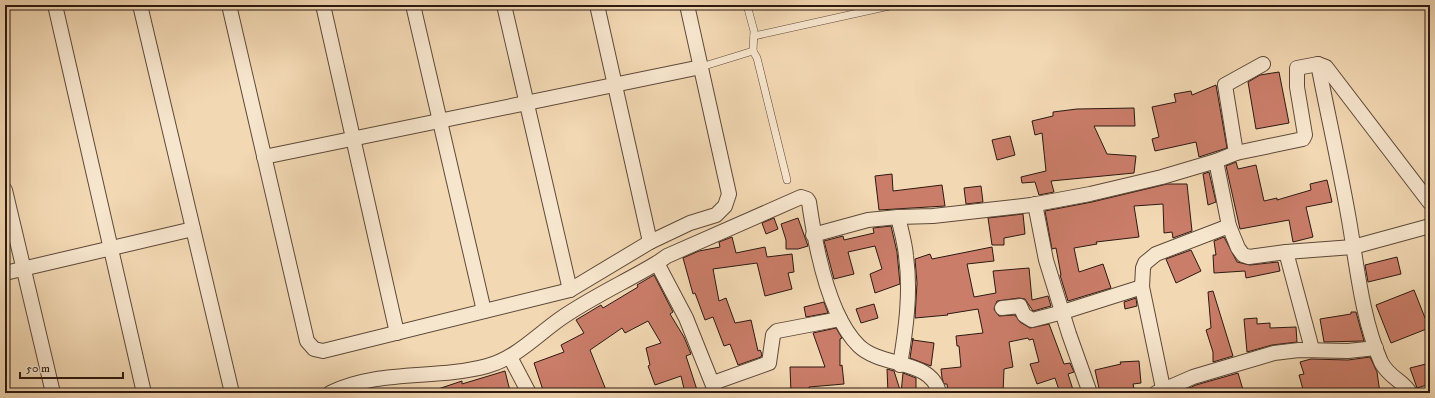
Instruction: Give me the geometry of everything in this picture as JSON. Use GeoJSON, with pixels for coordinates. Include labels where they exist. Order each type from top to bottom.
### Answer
{"type":"FeatureCollection","features":[{"type":"Feature","properties":{"kind":"street"},"geometry":{"type":"LineString","coordinates":[[55,5],[144,393]]}},
{"type":"Feature","properties":{"kind":"street"},"geometry":{"type":"LineString","coordinates":[[140,5],[232,393]]}},
{"type":"Feature","properties":{"kind":"street"},"geometry":{"type":"LineString","coordinates":[[229,5],[307,341],[314,349],[323,351],[570,290],[650,242],[690,223],[716,214],[726,206],[729,194],[687,5]]}},
{"type":"Feature","properties":{"kind":"street"},"geometry":{"type":"LineString","coordinates":[[322,5],[396,333]]}},
{"type":"Feature","properties":{"kind":"street"},"geometry":{"type":"LineString","coordinates":[[413,5],[484,311]]}},
{"type":"Feature","properties":{"kind":"street"},"geometry":{"type":"LineString","coordinates":[[504,5],[570,290]]}},
{"type":"Feature","properties":{"kind":"street"},"geometry":{"type":"LineString","coordinates":[[597,5],[650,242]]}},
{"type":"Feature","properties":{"kind":"street"},"geometry":{"type":"LineString","coordinates":[[1236,153],[1225,85],[1263,64]]}},
{"type":"Feature","properties":{"kind":"street"},"geometry":{"type":"LineString","coordinates":[[1318,64],[1349,221],[1352,247],[1376,348],[1382,364],[1391,377],[1408,389],[1410,393]]}},
{"type":"Feature","properties":{"kind":"street"},"geometry":{"type":"LineString","coordinates":[[814,235],[868,220],[898,216],[933,216],[1035,204],[1132,185],[1216,161],[1236,153],[1304,138],[1297,87],[1297,68],[1318,64],[1326,67],[1430,203]]}},
{"type":"Feature","properties":{"kind":"street"},"geometry":{"type":"LineString","coordinates":[[264,157],[701,67]]}},
{"type":"Feature","properties":{"kind":"street"},"geometry":{"type":"LineString","coordinates":[[1216,161],[1229,226],[1238,248],[1243,255],[1250,257],[1286,252],[1352,247],[1430,226]]}},
{"type":"Feature","properties":{"kind":"street"},"geometry":{"type":"LineString","coordinates":[[5,190],[53,393]]}},
{"type":"Feature","properties":{"kind":"street"},"geometry":{"type":"LineString","coordinates":[[330,393],[356,382],[389,376],[429,376],[487,366],[510,357],[561,319],[679,250],[801,197],[807,199],[808,202],[814,235],[840,319],[860,347],[872,356],[927,373],[933,380],[939,393]]}},
{"type":"Feature","properties":{"kind":"street"},"geometry":{"type":"LineString","coordinates":[[1035,204],[1046,260],[1090,393]]}},
{"type":"Feature","properties":{"kind":"street"},"geometry":{"type":"LineString","coordinates":[[898,216],[906,256],[907,288],[905,335],[900,365]]}},
{"type":"Feature","properties":{"kind":"street"},"geometry":{"type":"LineString","coordinates":[[1229,226],[1150,258],[1143,268],[1142,287],[1161,392],[1194,377],[1274,353],[1312,349],[1348,352],[1376,348]]}},
{"type":"Feature","properties":{"kind":"street"},"geometry":{"type":"LineString","coordinates":[[5,272],[193,229]]}},
{"type":"Feature","properties":{"kind":"street"},"geometry":{"type":"LineString","coordinates":[[1286,252],[1312,349]]}},
{"type":"Feature","properties":{"kind":"street"},"geometry":{"type":"LineString","coordinates":[[657,263],[686,318],[714,388],[769,362],[772,335],[777,331],[840,319]]}},
{"type":"Feature","properties":{"kind":"street"},"geometry":{"type":"LineString","coordinates":[[1002,308],[1018,305],[1024,315],[1032,320],[1063,312],[1142,287]]}},
{"type":"Feature","properties":{"kind":"street"},"geometry":{"type":"LineString","coordinates":[[510,357],[529,393]]}},
{"type":"Feature","properties":{"kind":"lane"},"geometry":{"type":"LineString","coordinates":[[747,5],[754,36],[753,51],[757,58],[787,180]]}},
{"type":"Feature","properties":{"kind":"lane"},"geometry":{"type":"LineString","coordinates":[[754,36],[894,5]]}},
{"type":"Feature","properties":{"kind":"lane"},"geometry":{"type":"LineString","coordinates":[[701,67],[753,51]]}},
{"type":"Feature","properties":{"kind":"building"},"geometry":{"type":"Polygon","coordinates":[[[1279,72],[1289,123],[1256,129],[1248,82],[1260,75],[1279,72]]]}},
{"type":"Feature","properties":{"kind":"building"},"geometry":{"type":"Polygon","coordinates":[[[1216,85],[1227,148],[1199,157],[1196,142],[1155,151],[1152,139],[1159,137],[1152,107],[1176,102],[1174,94],[1191,91],[1192,95],[1216,85]]]}},
{"type":"Feature","properties":{"kind":"building"},"geometry":{"type":"Polygon","coordinates":[[[1134,108],[1135,126],[1094,126],[1107,154],[1136,156],[1134,173],[1051,181],[1054,192],[1039,195],[1035,182],[1022,183],[1021,177],[1046,171],[1042,133],[1035,135],[1032,121],[1053,116],[1053,112],[1077,109],[1134,108]]]}},
{"type":"Feature","properties":{"kind":"building"},"geometry":{"type":"Polygon","coordinates":[[[1010,136],[1015,155],[997,160],[992,140],[1010,136]]]}},
{"type":"Feature","properties":{"kind":"building"},"geometry":{"type":"Polygon","coordinates":[[[1236,162],[1238,169],[1256,165],[1264,201],[1277,198],[1277,200],[1311,190],[1310,184],[1327,180],[1332,202],[1306,207],[1313,237],[1293,242],[1289,220],[1240,229],[1226,166],[1236,162]]]}},
{"type":"Feature","properties":{"kind":"building"},"geometry":{"type":"Polygon","coordinates":[[[1209,172],[1216,202],[1208,205],[1203,174],[1209,172]]]}},
{"type":"Feature","properties":{"kind":"building"},"geometry":{"type":"Polygon","coordinates":[[[892,174],[893,191],[942,185],[945,206],[879,210],[875,176],[892,174]]]}},
{"type":"Feature","properties":{"kind":"building"},"geometry":{"type":"Polygon","coordinates":[[[1167,184],[1187,184],[1192,231],[1173,238],[1172,232],[1164,233],[1163,204],[1134,206],[1139,237],[1096,242],[1097,244],[1074,248],[1079,272],[1103,264],[1111,288],[1068,301],[1060,275],[1056,248],[1052,249],[1045,211],[1092,202],[1167,184]]]}},
{"type":"Feature","properties":{"kind":"building"},"geometry":{"type":"Polygon","coordinates":[[[981,186],[983,202],[966,204],[964,188],[981,186]]]}},
{"type":"Feature","properties":{"kind":"building"},"geometry":{"type":"Polygon","coordinates":[[[1023,214],[1025,234],[1004,238],[1004,245],[992,245],[988,218],[1023,214]]]}},
{"type":"Feature","properties":{"kind":"building"},"geometry":{"type":"Polygon","coordinates":[[[774,218],[778,229],[766,234],[762,223],[774,218]]]}},
{"type":"Feature","properties":{"kind":"building"},"geometry":{"type":"Polygon","coordinates":[[[798,218],[808,246],[798,249],[786,249],[786,240],[781,224],[798,218]]]}},
{"type":"Feature","properties":{"kind":"building"},"geometry":{"type":"Polygon","coordinates":[[[891,226],[897,252],[900,284],[875,293],[870,274],[882,269],[875,246],[848,252],[854,274],[834,279],[824,241],[843,236],[844,240],[874,233],[873,228],[891,226]]]}},
{"type":"Feature","properties":{"kind":"building"},"geometry":{"type":"Polygon","coordinates":[[[732,237],[736,253],[765,247],[767,257],[792,254],[794,272],[788,273],[792,289],[765,296],[757,263],[713,269],[719,301],[726,298],[735,323],[751,320],[758,351],[760,350],[762,354],[761,357],[738,365],[730,344],[724,346],[713,317],[705,320],[695,293],[693,294],[683,258],[699,251],[720,247],[719,242],[732,237]]]}},
{"type":"Feature","properties":{"kind":"building"},"geometry":{"type":"Polygon","coordinates":[[[1224,237],[1237,262],[1250,265],[1278,262],[1280,271],[1246,278],[1245,271],[1214,273],[1213,255],[1216,255],[1214,241],[1224,237]]]}},
{"type":"Feature","properties":{"kind":"building"},"geometry":{"type":"Polygon","coordinates":[[[992,247],[994,261],[967,264],[974,297],[996,293],[993,271],[1029,268],[1032,300],[1048,296],[1051,306],[1033,311],[1025,299],[1019,298],[997,301],[994,309],[999,316],[1015,315],[1020,322],[1030,328],[1049,324],[1064,364],[1070,363],[1074,372],[1068,374],[1074,393],[1060,393],[1055,378],[1037,384],[1030,364],[1039,362],[1033,339],[1029,340],[1028,338],[1009,342],[1013,367],[1004,369],[1003,393],[948,393],[947,384],[944,384],[942,378],[941,369],[961,367],[959,346],[957,346],[956,336],[983,333],[978,309],[947,314],[948,315],[915,318],[917,283],[915,259],[930,254],[932,259],[992,247]]]}},
{"type":"Feature","properties":{"kind":"building"},"geometry":{"type":"Polygon","coordinates":[[[1191,250],[1201,271],[1176,283],[1166,259],[1191,250]]]}},
{"type":"Feature","properties":{"kind":"building"},"geometry":{"type":"Polygon","coordinates":[[[1397,257],[1401,274],[1368,282],[1365,265],[1397,257]]]}},
{"type":"Feature","properties":{"kind":"building"},"geometry":{"type":"Polygon","coordinates":[[[654,275],[673,312],[670,314],[684,337],[691,354],[686,356],[698,393],[685,393],[681,376],[655,385],[648,366],[650,365],[646,348],[661,343],[648,321],[625,333],[622,328],[590,350],[606,390],[601,393],[544,393],[534,363],[564,352],[561,345],[584,333],[576,320],[601,305],[603,308],[638,287],[637,285],[654,275]]]}},
{"type":"Feature","properties":{"kind":"building"},"geometry":{"type":"Polygon","coordinates":[[[1414,290],[1429,328],[1391,343],[1376,305],[1414,290]]]}},
{"type":"Feature","properties":{"kind":"building"},"geometry":{"type":"Polygon","coordinates":[[[1213,291],[1233,356],[1213,362],[1213,352],[1206,330],[1211,328],[1208,292],[1213,291]]]}},
{"type":"Feature","properties":{"kind":"building"},"geometry":{"type":"Polygon","coordinates":[[[1136,298],[1137,306],[1125,309],[1124,302],[1136,298]]]}},
{"type":"Feature","properties":{"kind":"building"},"geometry":{"type":"Polygon","coordinates":[[[824,302],[828,313],[806,317],[804,307],[824,302]]]}},
{"type":"Feature","properties":{"kind":"building"},"geometry":{"type":"Polygon","coordinates":[[[874,304],[878,318],[861,323],[856,309],[874,304]]]}},
{"type":"Feature","properties":{"kind":"building"},"geometry":{"type":"Polygon","coordinates":[[[1351,312],[1356,312],[1364,341],[1324,342],[1320,319],[1351,314],[1351,312]]]}},
{"type":"Feature","properties":{"kind":"building"},"geometry":{"type":"Polygon","coordinates":[[[1257,318],[1257,324],[1270,323],[1270,328],[1296,327],[1297,342],[1272,345],[1247,352],[1244,319],[1257,318]]]}},
{"type":"Feature","properties":{"kind":"building"},"geometry":{"type":"Polygon","coordinates":[[[836,328],[842,338],[840,339],[840,366],[842,365],[844,384],[809,387],[810,393],[791,393],[790,367],[825,367],[813,333],[836,328]]]}},
{"type":"Feature","properties":{"kind":"building"},"geometry":{"type":"Polygon","coordinates":[[[913,338],[913,340],[934,343],[931,366],[910,358],[913,338]]]}},
{"type":"Feature","properties":{"kind":"building"},"geometry":{"type":"Polygon","coordinates":[[[1370,357],[1377,372],[1380,393],[1304,393],[1299,375],[1304,374],[1300,362],[1311,359],[1348,360],[1370,357]]]}},
{"type":"Feature","properties":{"kind":"building"},"geometry":{"type":"Polygon","coordinates":[[[1139,361],[1141,383],[1133,384],[1135,393],[1100,393],[1095,370],[1121,364],[1120,362],[1139,361]]]}},
{"type":"Feature","properties":{"kind":"building"},"geometry":{"type":"Polygon","coordinates":[[[1430,363],[1430,384],[1417,388],[1410,368],[1430,363]]]}},
{"type":"Feature","properties":{"kind":"building"},"geometry":{"type":"Polygon","coordinates":[[[887,369],[894,371],[901,393],[888,393],[887,369]]]}},
{"type":"Feature","properties":{"kind":"building"},"geometry":{"type":"Polygon","coordinates":[[[505,371],[510,391],[503,393],[433,393],[432,391],[462,381],[462,384],[505,371]]]}},
{"type":"Feature","properties":{"kind":"building"},"geometry":{"type":"Polygon","coordinates":[[[903,373],[916,378],[916,393],[901,393],[903,373]]]}},
{"type":"Feature","properties":{"kind":"building"},"geometry":{"type":"Polygon","coordinates":[[[1238,373],[1244,393],[1178,393],[1196,385],[1238,373]]]}}]}
